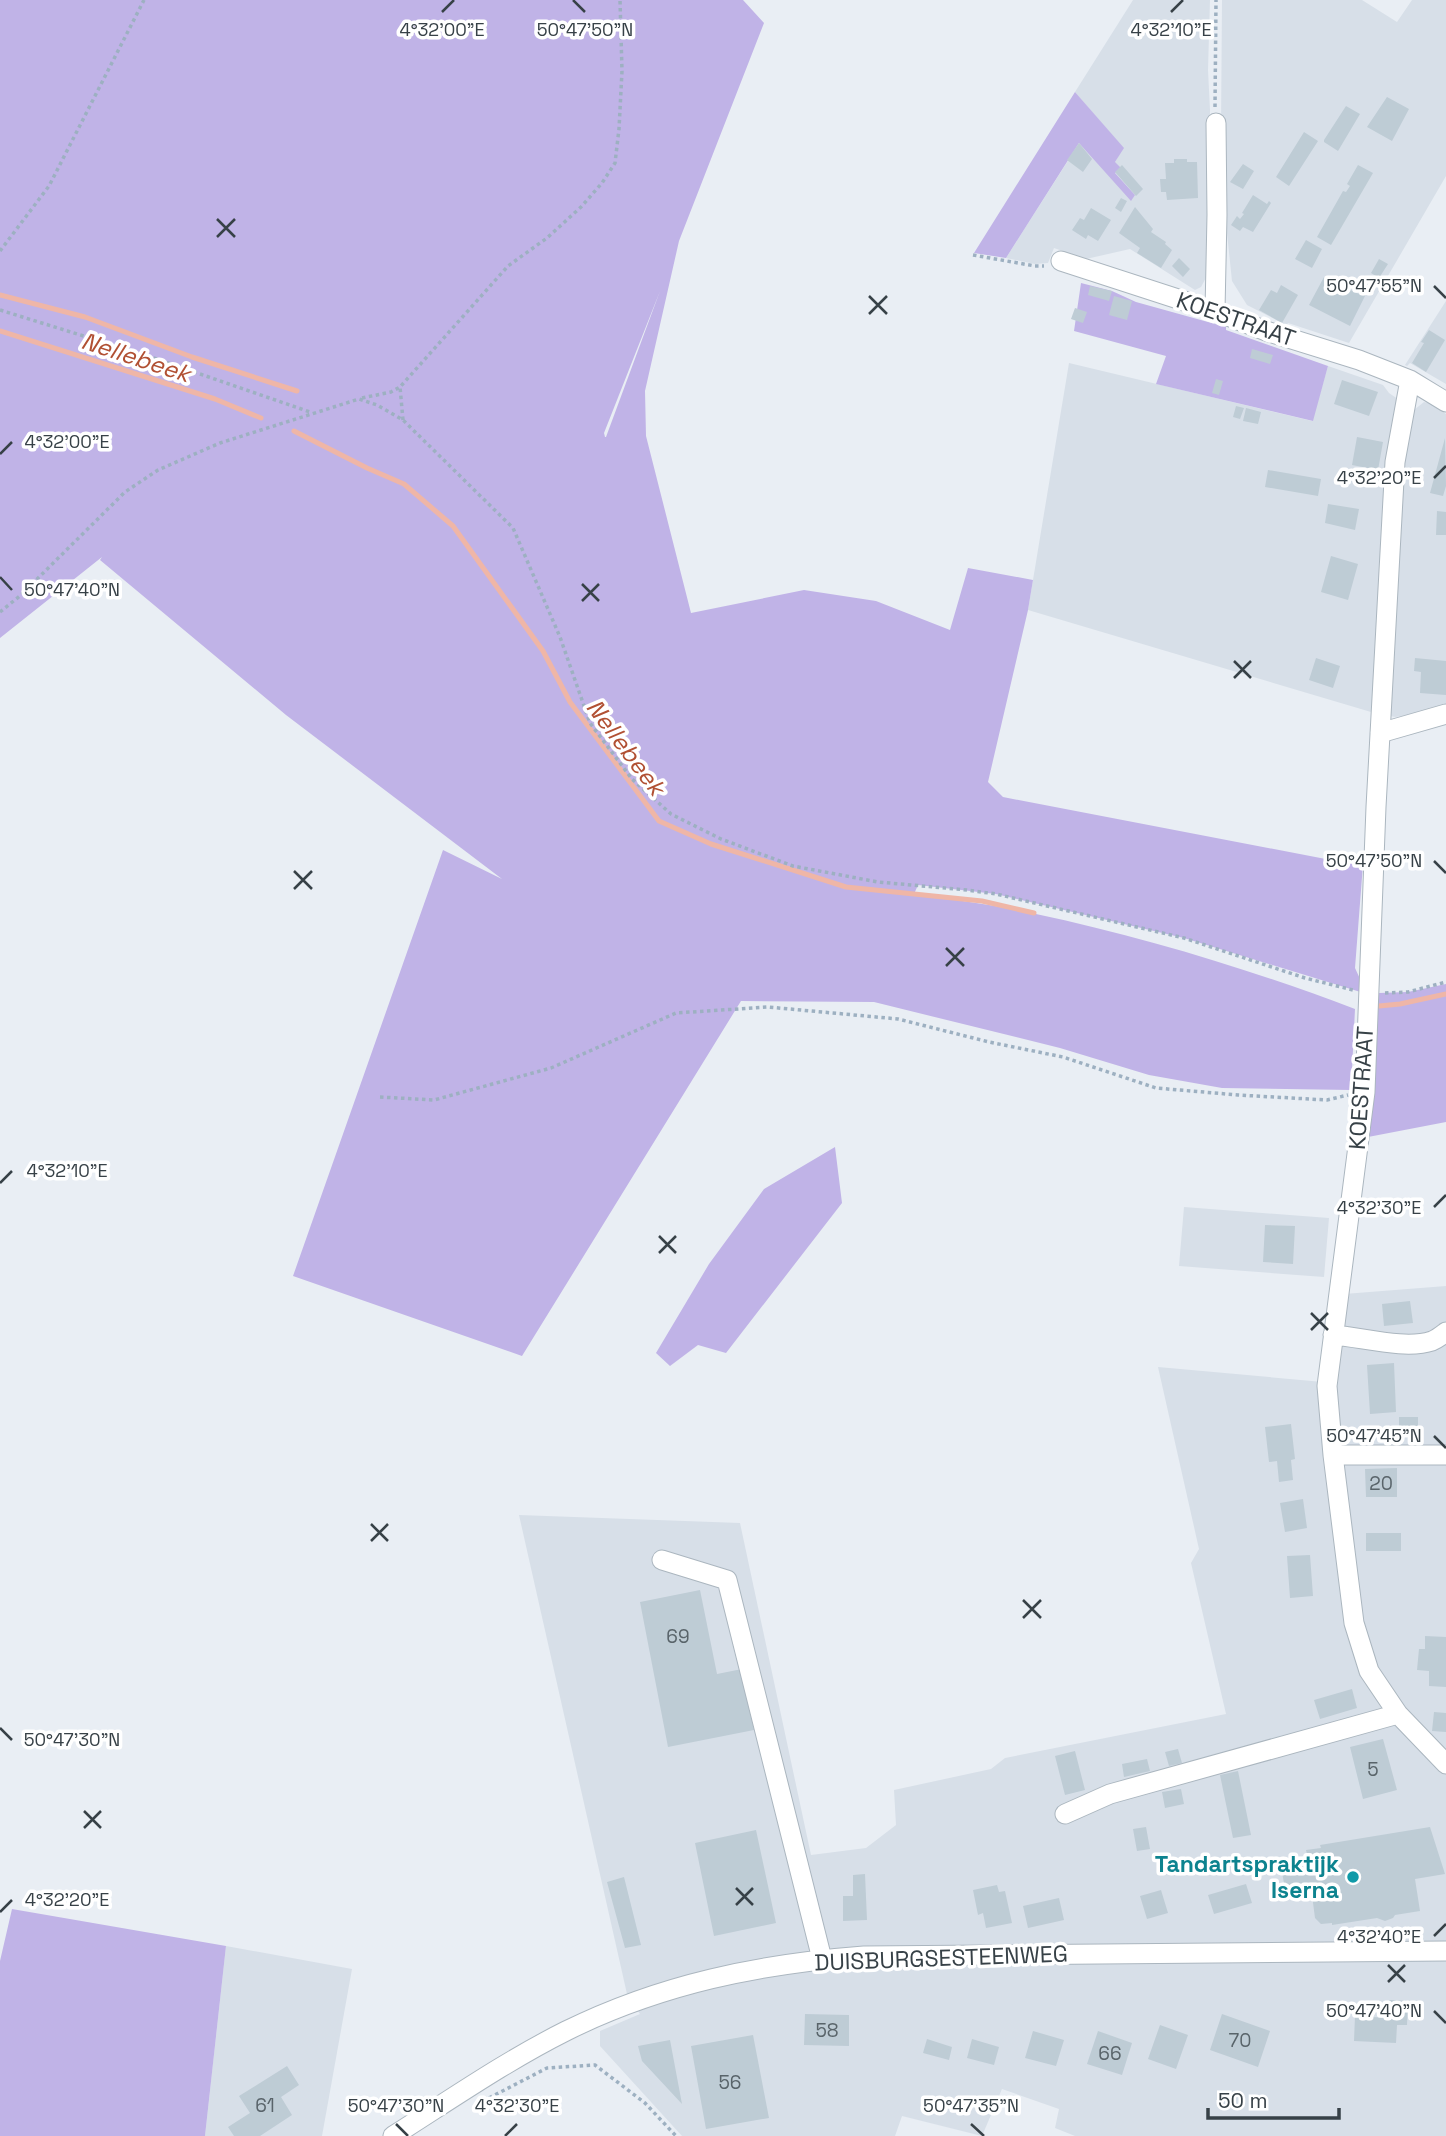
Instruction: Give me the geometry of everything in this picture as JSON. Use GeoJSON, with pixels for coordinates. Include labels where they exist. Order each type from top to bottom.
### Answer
{"type":"FeatureCollection","features":[{"type":"Feature","properties":{"kind":"street"},"geometry":{"type":"LineString","coordinates":[[1215,311],[1216,123]]}},
{"type":"Feature","properties":{"kind":"street","name":"KOESTRAAT"},"geometry":{"type":"LineString","coordinates":[[1061,261],[1359,360],[1409,380],[1446,402]]}},
{"type":"Feature","properties":{"kind":"street","name":"KOESTRAAT"},"geometry":{"type":"LineString","coordinates":[[1409,380],[1395,463],[1367,994],[1365,1091],[1327,1386],[1354,1623],[1369,1671],[1398,1714],[1446,1764]]}},
{"type":"Feature","properties":{"kind":"street"},"geometry":{"type":"LineString","coordinates":[[1380,733],[1446,714]]}},
{"type":"Feature","properties":{"kind":"street"},"geometry":{"type":"LineString","coordinates":[[1333,1335],[1371,1341],[1417,1343],[1433,1340],[1446,1332]]}},
{"type":"Feature","properties":{"kind":"street"},"geometry":{"type":"LineString","coordinates":[[1333,1455],[1446,1455]]}},
{"type":"Feature","properties":{"kind":"street"},"geometry":{"type":"LineString","coordinates":[[662,1560],[727,1580],[822,1959]]}},
{"type":"Feature","properties":{"kind":"street"},"geometry":{"type":"LineString","coordinates":[[1065,1814],[1110,1794],[1398,1714]]}},
{"type":"Feature","properties":{"kind":"street","name":"DUISBURGSESTEENWEG"},"geometry":{"type":"LineString","coordinates":[[393,2136],[528,2052],[600,2016],[645,1998],[773,1965],[875,1956],[1446,1951]]}},
{"type":"Feature","properties":{"kind":"path"},"geometry":{"type":"LineString","coordinates":[[0,251],[49,186],[144,0]]}},
{"type":"Feature","properties":{"kind":"path"},"geometry":{"type":"LineString","coordinates":[[0,612],[21,595],[125,492],[158,470],[220,443],[312,413],[391,392],[400,387],[508,266],[547,238],[581,207],[615,163],[622,71],[620,0]]}},
{"type":"Feature","properties":{"kind":"path"},"geometry":{"type":"LineString","coordinates":[[1216,0],[1216,123]]}},
{"type":"Feature","properties":{"kind":"path"},"geometry":{"type":"LineString","coordinates":[[973,255],[1035,267],[1061,261]]}},
{"type":"Feature","properties":{"kind":"path"},"geometry":{"type":"LineString","coordinates":[[0,310],[148,356],[312,413]]}},
{"type":"Feature","properties":{"kind":"path"},"geometry":{"type":"LineString","coordinates":[[400,387],[403,420]]}},
{"type":"Feature","properties":{"kind":"path"},"geometry":{"type":"LineString","coordinates":[[359,399],[377,405],[403,420],[513,528],[560,637],[590,723],[632,779],[671,814],[721,839],[793,866],[878,882],[996,894],[1184,938],[1305,978],[1367,994],[1408,992],[1446,982]]}},
{"type":"Feature","properties":{"kind":"path"},"geometry":{"type":"LineString","coordinates":[[380,1097],[434,1100],[551,1068],[676,1013],[768,1007],[898,1019],[1063,1057],[1156,1088],[1327,1100],[1365,1091]]}},
{"type":"Feature","properties":{"kind":"path"},"geometry":{"type":"LineString","coordinates":[[488,2099],[547,2068],[595,2065],[645,2103],[676,2136]]}},
{"type":"Feature","properties":{"kind":"shaded area"},"geometry":{"type":"Polygon","coordinates":[[[0,0],[743,0],[764,23],[679,241],[645,391],[646,436],[691,613],[804,590],[876,601],[950,630],[968,568],[1033,580],[988,782],[1003,797],[1363,864],[1355,968],[1367,994],[1184,938],[996,894],[918,885],[914,894],[1021,911],[1117,933],[1237,968],[1355,1009],[1351,1090],[1222,1088],[1149,1075],[1060,1048],[874,1002],[741,1001],[522,1356],[293,1276],[443,850],[502,879],[286,715],[100,560],[102,557],[0,638],[0,0]],[[660,291],[604,433],[606,437],[660,291]]]}},
{"type":"Feature","properties":{"kind":"shaded area"},"geometry":{"type":"Polygon","coordinates":[[[1133,0],[1210,0],[1208,274],[1201,287],[1195,290],[1130,249],[1086,259],[1054,248],[1048,263],[1035,264],[1006,258],[1080,142],[1135,195],[1115,173],[1115,162],[1123,148],[1075,92],[1133,0]]]}},
{"type":"Feature","properties":{"kind":"shaded area"},"geometry":{"type":"Polygon","coordinates":[[[1222,0],[1362,0],[1397,22],[1412,0],[1446,0],[1446,176],[1349,343],[1288,323],[1287,325],[1247,305],[1232,281],[1224,204],[1221,130],[1222,0]]]}},
{"type":"Feature","properties":{"kind":"shaded area"},"geometry":{"type":"Polygon","coordinates":[[[1075,92],[1124,148],[1115,162],[1121,168],[1115,173],[1135,195],[1131,201],[1079,143],[1006,258],[974,253],[1075,92]]]}},
{"type":"Feature","properties":{"kind":"shaded area"},"geometry":{"type":"Polygon","coordinates":[[[1081,283],[1112,291],[1136,302],[1226,327],[1226,330],[1328,366],[1313,421],[1156,384],[1166,356],[1074,331],[1081,283]]]}},
{"type":"Feature","properties":{"kind":"shaded area"},"geometry":{"type":"Polygon","coordinates":[[[1446,301],[1446,384],[1410,363],[1405,365],[1446,301]]]}},
{"type":"Feature","properties":{"kind":"shaded area"},"geometry":{"type":"Polygon","coordinates":[[[1069,363],[1312,421],[1328,366],[1383,385],[1389,393],[1414,410],[1424,402],[1446,414],[1446,709],[1395,717],[1371,712],[1028,610],[1069,363]]]}},
{"type":"Feature","properties":{"kind":"shaded area"},"geometry":{"type":"Polygon","coordinates":[[[1446,984],[1446,1122],[1368,1137],[1379,993],[1408,992],[1446,984]]]}},
{"type":"Feature","properties":{"kind":"shaded area"},"geometry":{"type":"Polygon","coordinates":[[[835,1147],[842,1203],[726,1353],[698,1345],[670,1366],[656,1353],[709,1264],[764,1189],[835,1147]]]}},
{"type":"Feature","properties":{"kind":"shaded area"},"geometry":{"type":"Polygon","coordinates":[[[1184,1207],[1329,1218],[1324,1277],[1179,1266],[1184,1207]]]}},
{"type":"Feature","properties":{"kind":"shaded area"},"geometry":{"type":"Polygon","coordinates":[[[1446,1286],[1446,2136],[1075,2136],[1055,2128],[1059,2109],[1002,2089],[982,2136],[902,2116],[895,2136],[682,2136],[600,2046],[600,2031],[640,2014],[627,1994],[519,1515],[740,1523],[811,1855],[866,1848],[896,1825],[894,1790],[991,1769],[1005,1758],[1226,1714],[1191,1563],[1199,1549],[1158,1367],[1334,1383],[1344,1294],[1446,1286]]]}},
{"type":"Feature","properties":{"kind":"shaded area"},"geometry":{"type":"Polygon","coordinates":[[[12,1909],[226,1946],[205,2136],[0,2136],[0,1961],[12,1909]]]}},
{"type":"Feature","properties":{"kind":"shaded area"},"geometry":{"type":"Polygon","coordinates":[[[226,1946],[352,1969],[322,2136],[205,2136],[226,1946]]]}},
{"type":"Feature","properties":{"kind":"building"},"geometry":{"type":"Polygon","coordinates":[[[1387,97],[1409,109],[1392,141],[1367,127],[1387,97]]]}},
{"type":"Feature","properties":{"kind":"building"},"geometry":{"type":"Polygon","coordinates":[[[1346,106],[1360,114],[1338,151],[1324,140],[1346,106]]]}},
{"type":"Feature","properties":{"kind":"building"},"geometry":{"type":"Polygon","coordinates":[[[1304,132],[1318,141],[1289,186],[1276,177],[1304,132]]]}},
{"type":"Feature","properties":{"kind":"building"},"geometry":{"type":"Polygon","coordinates":[[[1079,143],[1092,159],[1083,172],[1067,160],[1079,143]]]}},
{"type":"Feature","properties":{"kind":"building"},"geometry":{"type":"Polygon","coordinates":[[[1174,159],[1197,162],[1198,198],[1167,200],[1166,192],[1161,192],[1160,179],[1166,179],[1165,163],[1174,163],[1174,159]]]}},
{"type":"Feature","properties":{"kind":"building"},"geometry":{"type":"Polygon","coordinates":[[[1243,164],[1254,171],[1243,189],[1230,182],[1243,164]]]}},
{"type":"Feature","properties":{"kind":"building"},"geometry":{"type":"Polygon","coordinates":[[[1122,165],[1143,189],[1136,196],[1115,172],[1122,165]]]}},
{"type":"Feature","properties":{"kind":"building"},"geometry":{"type":"Polygon","coordinates":[[[1358,165],[1373,173],[1331,245],[1317,237],[1343,191],[1346,192],[1350,186],[1347,184],[1358,165]]]}},
{"type":"Feature","properties":{"kind":"building"},"geometry":{"type":"Polygon","coordinates":[[[1253,195],[1267,204],[1269,201],[1271,203],[1253,232],[1243,227],[1240,231],[1231,225],[1237,216],[1240,219],[1244,214],[1242,213],[1253,195]]]}},
{"type":"Feature","properties":{"kind":"building"},"geometry":{"type":"Polygon","coordinates":[[[1121,198],[1127,201],[1121,212],[1115,208],[1121,198]]]}},
{"type":"Feature","properties":{"kind":"building"},"geometry":{"type":"Polygon","coordinates":[[[1135,207],[1153,229],[1151,232],[1166,242],[1172,250],[1161,268],[1137,253],[1140,248],[1119,233],[1135,207]]]}},
{"type":"Feature","properties":{"kind":"building"},"geometry":{"type":"Polygon","coordinates":[[[1091,208],[1111,220],[1098,241],[1088,235],[1086,239],[1072,230],[1080,218],[1084,220],[1091,208]]]}},
{"type":"Feature","properties":{"kind":"building"},"geometry":{"type":"Polygon","coordinates":[[[1306,240],[1322,249],[1312,268],[1295,259],[1306,240]]]}},
{"type":"Feature","properties":{"kind":"building"},"geometry":{"type":"Polygon","coordinates":[[[1179,258],[1190,269],[1183,277],[1172,266],[1179,258]]]}},
{"type":"Feature","properties":{"kind":"building"},"geometry":{"type":"Polygon","coordinates":[[[1379,259],[1388,264],[1379,278],[1371,273],[1379,259]]]}},
{"type":"Feature","properties":{"kind":"building"},"geometry":{"type":"Polygon","coordinates":[[[1324,277],[1361,295],[1364,288],[1368,290],[1350,326],[1309,305],[1324,277]]]}},
{"type":"Feature","properties":{"kind":"building"},"geometry":{"type":"Polygon","coordinates":[[[1281,285],[1298,295],[1282,323],[1259,310],[1271,290],[1277,293],[1281,285]]]}},
{"type":"Feature","properties":{"kind":"building"},"geometry":{"type":"Polygon","coordinates":[[[1090,286],[1112,291],[1109,301],[1088,295],[1090,286]]]}},
{"type":"Feature","properties":{"kind":"building"},"geometry":{"type":"Polygon","coordinates":[[[1114,296],[1132,301],[1127,320],[1109,315],[1114,296]]]}},
{"type":"Feature","properties":{"kind":"building"},"geometry":{"type":"Polygon","coordinates":[[[1075,308],[1087,312],[1083,323],[1071,319],[1075,308]]]}},
{"type":"Feature","properties":{"kind":"building"},"geometry":{"type":"Polygon","coordinates":[[[1429,330],[1445,340],[1426,372],[1412,363],[1429,330]]]}},
{"type":"Feature","properties":{"kind":"building"},"geometry":{"type":"Polygon","coordinates":[[[1252,349],[1273,355],[1270,364],[1250,358],[1252,349]]]}},
{"type":"Feature","properties":{"kind":"building"},"geometry":{"type":"Polygon","coordinates":[[[1216,379],[1223,381],[1219,395],[1212,393],[1216,379]]]}},
{"type":"Feature","properties":{"kind":"building"},"geometry":{"type":"Polygon","coordinates":[[[1342,380],[1378,392],[1369,416],[1334,404],[1342,380]]]}},
{"type":"Feature","properties":{"kind":"building"},"geometry":{"type":"Polygon","coordinates":[[[1236,406],[1244,408],[1240,419],[1233,417],[1236,406]]]}},
{"type":"Feature","properties":{"kind":"building"},"geometry":{"type":"Polygon","coordinates":[[[1246,408],[1261,412],[1258,424],[1243,421],[1246,408]]]}},
{"type":"Feature","properties":{"kind":"building"},"geometry":{"type":"Polygon","coordinates":[[[1357,437],[1383,442],[1378,470],[1352,465],[1357,437]]]}},
{"type":"Feature","properties":{"kind":"building"},"geometry":{"type":"Polygon","coordinates":[[[1445,438],[1446,486],[1443,496],[1430,493],[1445,438]]]}},
{"type":"Feature","properties":{"kind":"building"},"geometry":{"type":"Polygon","coordinates":[[[1268,470],[1321,479],[1318,496],[1265,487],[1268,470]]]}},
{"type":"Feature","properties":{"kind":"building"},"geometry":{"type":"Polygon","coordinates":[[[1328,504],[1359,509],[1355,530],[1325,523],[1328,504]]]}},
{"type":"Feature","properties":{"kind":"building"},"geometry":{"type":"Polygon","coordinates":[[[1437,511],[1446,512],[1446,535],[1436,535],[1437,511]]]}},
{"type":"Feature","properties":{"kind":"building"},"geometry":{"type":"Polygon","coordinates":[[[1331,556],[1358,564],[1348,600],[1321,592],[1331,556]]]}},
{"type":"Feature","properties":{"kind":"building"},"geometry":{"type":"Polygon","coordinates":[[[1316,658],[1340,666],[1333,688],[1309,680],[1316,658]]]}},
{"type":"Feature","properties":{"kind":"building"},"geometry":{"type":"Polygon","coordinates":[[[1415,658],[1446,661],[1446,695],[1420,693],[1421,672],[1414,671],[1415,658]]]}},
{"type":"Feature","properties":{"kind":"building"},"geometry":{"type":"Polygon","coordinates":[[[1265,1225],[1295,1226],[1293,1264],[1263,1262],[1265,1225]]]}},
{"type":"Feature","properties":{"kind":"building"},"geometry":{"type":"Polygon","coordinates":[[[1410,1301],[1413,1323],[1384,1326],[1382,1304],[1410,1301]]]}},
{"type":"Feature","properties":{"kind":"building"},"geometry":{"type":"Polygon","coordinates":[[[1394,1363],[1396,1412],[1370,1414],[1367,1365],[1394,1363]]]}},
{"type":"Feature","properties":{"kind":"building"},"geometry":{"type":"Polygon","coordinates":[[[1399,1417],[1418,1417],[1418,1438],[1399,1437],[1399,1417]]]}},
{"type":"Feature","properties":{"kind":"building"},"geometry":{"type":"Polygon","coordinates":[[[1291,1424],[1295,1459],[1291,1460],[1293,1480],[1279,1482],[1277,1461],[1269,1462],[1265,1427],[1291,1424]]]}},
{"type":"Feature","properties":{"kind":"building"},"geometry":{"type":"Polygon","coordinates":[[[1397,1468],[1397,1497],[1366,1497],[1365,1469],[1397,1468]]]}},
{"type":"Feature","properties":{"kind":"building"},"geometry":{"type":"Polygon","coordinates":[[[1303,1499],[1307,1528],[1285,1532],[1280,1503],[1303,1499]]]}},
{"type":"Feature","properties":{"kind":"building"},"geometry":{"type":"Polygon","coordinates":[[[1366,1533],[1401,1533],[1401,1551],[1366,1551],[1366,1533]]]}},
{"type":"Feature","properties":{"kind":"building"},"geometry":{"type":"Polygon","coordinates":[[[1310,1555],[1313,1596],[1290,1598],[1287,1556],[1310,1555]]]}},
{"type":"Feature","properties":{"kind":"building"},"geometry":{"type":"Polygon","coordinates":[[[700,1590],[717,1674],[742,1669],[754,1730],[668,1747],[640,1602],[700,1590]]]}},
{"type":"Feature","properties":{"kind":"building"},"geometry":{"type":"Polygon","coordinates":[[[1425,1636],[1446,1637],[1446,1687],[1429,1686],[1429,1671],[1417,1670],[1419,1649],[1425,1649],[1425,1636]]]}},
{"type":"Feature","properties":{"kind":"building"},"geometry":{"type":"Polygon","coordinates":[[[1352,1689],[1357,1708],[1320,1719],[1314,1700],[1352,1689]]]}},
{"type":"Feature","properties":{"kind":"building"},"geometry":{"type":"Polygon","coordinates":[[[1434,1712],[1446,1713],[1446,1732],[1432,1731],[1434,1712]]]}},
{"type":"Feature","properties":{"kind":"building"},"geometry":{"type":"Polygon","coordinates":[[[1383,1739],[1397,1790],[1363,1799],[1350,1747],[1383,1739]]]}},
{"type":"Feature","properties":{"kind":"building"},"geometry":{"type":"Polygon","coordinates":[[[1178,1749],[1182,1763],[1169,1766],[1165,1752],[1178,1749]]]}},
{"type":"Feature","properties":{"kind":"building"},"geometry":{"type":"Polygon","coordinates":[[[1075,1751],[1085,1790],[1065,1795],[1055,1756],[1075,1751]]]}},
{"type":"Feature","properties":{"kind":"building"},"geometry":{"type":"Polygon","coordinates":[[[1147,1759],[1150,1771],[1124,1777],[1122,1764],[1147,1759]]]}},
{"type":"Feature","properties":{"kind":"building"},"geometry":{"type":"Polygon","coordinates":[[[1238,1771],[1251,1835],[1233,1838],[1220,1775],[1238,1771]]]}},
{"type":"Feature","properties":{"kind":"building"},"geometry":{"type":"Polygon","coordinates":[[[1181,1789],[1184,1804],[1165,1808],[1162,1792],[1181,1789]]]}},
{"type":"Feature","properties":{"kind":"building"},"geometry":{"type":"Polygon","coordinates":[[[1146,1827],[1150,1849],[1137,1851],[1133,1829],[1146,1827]]]}},
{"type":"Feature","properties":{"kind":"building","name":"Tandartspraktijk Iserna"},"geometry":{"type":"Polygon","coordinates":[[[1430,1827],[1445,1874],[1415,1879],[1420,1911],[1395,1915],[1385,1921],[1377,1918],[1332,1925],[1321,1924],[1315,1918],[1312,1895],[1287,1899],[1281,1867],[1309,1862],[1306,1850],[1321,1848],[1320,1845],[1430,1827]]]}},
{"type":"Feature","properties":{"kind":"building"},"geometry":{"type":"Polygon","coordinates":[[[756,1830],[776,1923],[714,1936],[695,1843],[756,1830]]]}},
{"type":"Feature","properties":{"kind":"building"},"geometry":{"type":"Polygon","coordinates":[[[865,1874],[867,1920],[843,1921],[843,1896],[853,1896],[853,1875],[865,1874]]]}},
{"type":"Feature","properties":{"kind":"building"},"geometry":{"type":"Polygon","coordinates":[[[624,1877],[641,1945],[625,1948],[607,1882],[624,1877]]]}},
{"type":"Feature","properties":{"kind":"building"},"geometry":{"type":"Polygon","coordinates":[[[1246,1884],[1252,1903],[1214,1914],[1208,1895],[1246,1884]]]}},
{"type":"Feature","properties":{"kind":"building"},"geometry":{"type":"Polygon","coordinates":[[[997,1885],[999,1892],[1005,1891],[1012,1923],[986,1928],[983,1913],[978,1915],[973,1890],[997,1885]]]}},
{"type":"Feature","properties":{"kind":"building"},"geometry":{"type":"Polygon","coordinates":[[[1161,1890],[1168,1913],[1147,1919],[1140,1896],[1161,1890]]]}},
{"type":"Feature","properties":{"kind":"building"},"geometry":{"type":"Polygon","coordinates":[[[1059,1898],[1064,1920],[1028,1928],[1023,1906],[1059,1898]]]}},
{"type":"Feature","properties":{"kind":"building"},"geometry":{"type":"Polygon","coordinates":[[[1389,2000],[1408,2001],[1407,2025],[1397,2025],[1396,2043],[1354,2041],[1355,2016],[1389,2018],[1389,2000]]]}},
{"type":"Feature","properties":{"kind":"building"},"geometry":{"type":"Polygon","coordinates":[[[805,2014],[849,2015],[849,2046],[804,2045],[805,2014]]]}},
{"type":"Feature","properties":{"kind":"building"},"geometry":{"type":"Polygon","coordinates":[[[1222,2014],[1270,2031],[1258,2067],[1210,2050],[1222,2014]]]}},
{"type":"Feature","properties":{"kind":"building"},"geometry":{"type":"Polygon","coordinates":[[[1160,2025],[1188,2035],[1176,2069],[1148,2059],[1160,2025]]]}},
{"type":"Feature","properties":{"kind":"building"},"geometry":{"type":"Polygon","coordinates":[[[1033,2031],[1064,2040],[1056,2066],[1025,2058],[1033,2031]]]}},
{"type":"Feature","properties":{"kind":"building"},"geometry":{"type":"Polygon","coordinates":[[[1098,2031],[1132,2043],[1122,2075],[1087,2064],[1098,2031]]]}},
{"type":"Feature","properties":{"kind":"building"},"geometry":{"type":"Polygon","coordinates":[[[753,2035],[769,2118],[706,2129],[691,2046],[753,2035]]]}},
{"type":"Feature","properties":{"kind":"building"},"geometry":{"type":"Polygon","coordinates":[[[927,2039],[952,2047],[949,2060],[923,2053],[927,2039]]]}},
{"type":"Feature","properties":{"kind":"building"},"geometry":{"type":"Polygon","coordinates":[[[972,2039],[999,2047],[994,2065],[967,2058],[972,2039]]]}},
{"type":"Feature","properties":{"kind":"building"},"geometry":{"type":"Polygon","coordinates":[[[670,2040],[682,2104],[642,2061],[638,2046],[670,2040]]]}},
{"type":"Feature","properties":{"kind":"building"},"geometry":{"type":"Polygon","coordinates":[[[287,2066],[299,2085],[281,2097],[292,2115],[260,2136],[234,2136],[228,2127],[250,2113],[239,2096],[287,2066]]]}},
{"type":"Feature","properties":{"kind":"waterway"},"geometry":{"type":"LineString","coordinates":[[0,295],[85,317],[192,357],[297,391]]}},
{"type":"Feature","properties":{"kind":"waterway","name":"Nellebeek"},"geometry":{"type":"LineString","coordinates":[[0,331],[215,399],[261,418]]}},
{"type":"Feature","properties":{"kind":"waterway","name":"Nellebeek"},"geometry":{"type":"LineString","coordinates":[[294,431],[404,484],[453,526],[543,651],[570,702],[659,821],[711,844],[846,887],[982,901],[1034,913]]}},
{"type":"Feature","properties":{"kind":"waterway","name":"Nellebeek"},"geometry":{"type":"LineString","coordinates":[[1379,1006],[1446,994]]}},
{"type":"Feature","properties":{"kind":"place","name":"Tandartspraktijk Iserna"},"geometry":{"type":"Point","coordinates":[1353,1877]}}]}
